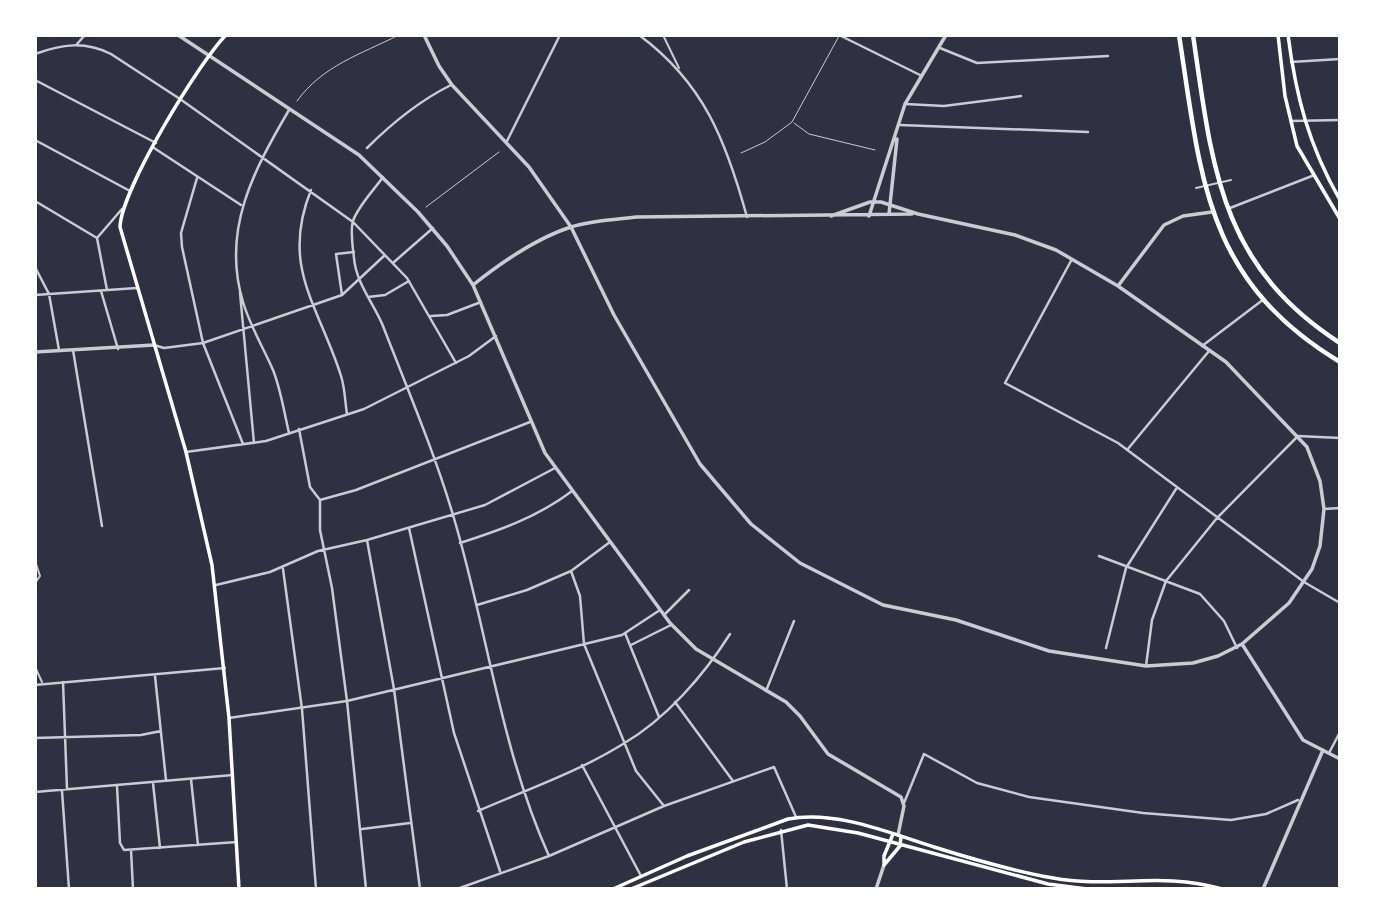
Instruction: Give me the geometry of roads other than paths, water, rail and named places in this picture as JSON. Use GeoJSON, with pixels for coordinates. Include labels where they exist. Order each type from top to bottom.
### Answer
{"type":"FeatureCollection","features":[{"type":"Feature","properties":{"kind":"main road"},"geometry":{"type":"LineString","coordinates":[[226,35],[207,55],[130,191],[124,208],[121,233],[186,452],[216,584],[229,718],[238,889]]}},
{"type":"Feature","properties":{"kind":"main road"},"geometry":{"type":"LineString","coordinates":[[1179,35],[1196,147],[1212,212],[1230,251],[1264,299],[1306,339],[1340,362]]}},
{"type":"Feature","properties":{"kind":"main road"},"geometry":{"type":"LineString","coordinates":[[1193,35],[1213,159],[1227,209],[1239,237],[1272,285],[1296,311],[1340,342]]}},
{"type":"Feature","properties":{"kind":"main road"},"geometry":{"type":"LineString","coordinates":[[1278,35],[1297,146],[1312,176],[1340,219]]}},
{"type":"Feature","properties":{"kind":"main road"},"geometry":{"type":"LineString","coordinates":[[1288,35],[1303,120],[1324,171],[1340,200]]}},
{"type":"Feature","properties":{"kind":"main road"},"geometry":{"type":"LineString","coordinates":[[612,889],[796,817],[840,821],[1061,880],[1099,882],[1167,878],[1222,889]]}},
{"type":"Feature","properties":{"kind":"main road"},"geometry":{"type":"LineString","coordinates":[[631,889],[744,842],[808,825],[831,827],[1048,884],[1087,889]]}},
{"type":"Feature","properties":{"kind":"main road"},"geometry":{"type":"LineString","coordinates":[[884,865],[889,842],[898,835]]}},
{"type":"Feature","properties":{"kind":"main road"},"geometry":{"type":"LineString","coordinates":[[898,835],[900,846]]}},
{"type":"Feature","properties":{"kind":"main road"},"geometry":{"type":"LineString","coordinates":[[884,865],[900,846]]}},
{"type":"Feature","properties":{"kind":"main road"},"geometry":{"type":"LineString","coordinates":[[1105,889],[1186,889]]}},
{"type":"Feature","properties":{"kind":"street"},"geometry":{"type":"LineString","coordinates":[[77,44],[85,35]]}},
{"type":"Feature","properties":{"kind":"street"},"geometry":{"type":"LineString","coordinates":[[178,35],[359,155],[433,228],[473,285],[530,422],[555,468],[671,625],[690,645],[795,710],[828,754],[901,797],[904,803]]}},
{"type":"Feature","properties":{"kind":"street"},"geometry":{"type":"LineString","coordinates":[[424,35],[452,85],[529,167],[571,227],[614,315],[696,458],[733,506],[775,545],[816,573],[883,605],[956,620],[1049,651],[1146,666],[1203,662],[1242,645],[1280,613],[1304,582],[1320,546],[1324,509],[1316,468],[1307,447],[1240,376],[1118,286],[1072,258],[1015,235],[873,202],[831,216]]}},
{"type":"Feature","properties":{"kind":"street"},"geometry":{"type":"LineString","coordinates":[[506,143],[560,35]]}},
{"type":"Feature","properties":{"kind":"street"},"geometry":{"type":"LineString","coordinates":[[639,35],[679,68]]}},
{"type":"Feature","properties":{"kind":"street"},"geometry":{"type":"LineString","coordinates":[[663,35],[679,68],[729,152],[747,217]]}},
{"type":"Feature","properties":{"kind":"street"},"geometry":{"type":"LineString","coordinates":[[839,35],[920,75]]}},
{"type":"Feature","properties":{"kind":"street"},"geometry":{"type":"LineString","coordinates":[[869,216],[905,104],[946,35]]}},
{"type":"Feature","properties":{"kind":"street"},"geometry":{"type":"LineString","coordinates":[[35,54],[77,44],[94,46],[111,54],[311,190],[353,222],[394,262],[409,281],[457,363]]}},
{"type":"Feature","properties":{"kind":"street"},"geometry":{"type":"LineString","coordinates":[[939,47],[976,63],[1108,57]]}},
{"type":"Feature","properties":{"kind":"street"},"geometry":{"type":"LineString","coordinates":[[1292,62],[1340,59]]}},
{"type":"Feature","properties":{"kind":"street"},"geometry":{"type":"LineString","coordinates":[[35,80],[155,145],[197,178],[241,205]]}},
{"type":"Feature","properties":{"kind":"street"},"geometry":{"type":"LineString","coordinates":[[367,148],[399,119],[452,85]]}},
{"type":"Feature","properties":{"kind":"street"},"geometry":{"type":"LineString","coordinates":[[905,104],[944,106],[1021,96]]}},
{"type":"Feature","properties":{"kind":"street"},"geometry":{"type":"LineString","coordinates":[[254,443],[242,331],[238,233],[241,205],[261,158],[290,109]]}},
{"type":"Feature","properties":{"kind":"street"},"geometry":{"type":"LineString","coordinates":[[1291,121],[1340,120]]}},
{"type":"Feature","properties":{"kind":"street"},"geometry":{"type":"LineString","coordinates":[[900,125],[1088,132]]}},
{"type":"Feature","properties":{"kind":"street"},"geometry":{"type":"LineString","coordinates":[[889,214],[897,133]]}},
{"type":"Feature","properties":{"kind":"street"},"geometry":{"type":"LineString","coordinates":[[35,140],[130,191]]}},
{"type":"Feature","properties":{"kind":"street"},"geometry":{"type":"LineString","coordinates":[[1227,209],[1312,176]]}},
{"type":"Feature","properties":{"kind":"street"},"geometry":{"type":"LineString","coordinates":[[383,177],[353,222],[354,252],[359,279],[407,390],[453,514],[522,792],[549,856]]}},
{"type":"Feature","properties":{"kind":"street"},"geometry":{"type":"LineString","coordinates":[[197,178],[181,233],[181,247],[203,343],[243,444]]}},
{"type":"Feature","properties":{"kind":"street"},"geometry":{"type":"LineString","coordinates":[[1196,188],[1231,180]]}},
{"type":"Feature","properties":{"kind":"street"},"geometry":{"type":"LineString","coordinates":[[311,190],[300,217],[300,265],[311,303],[342,379],[347,414]]}},
{"type":"Feature","properties":{"kind":"street"},"geometry":{"type":"LineString","coordinates":[[35,201],[97,238],[107,290]]}},
{"type":"Feature","properties":{"kind":"street"},"geometry":{"type":"LineString","coordinates":[[97,238],[124,208]]}},
{"type":"Feature","properties":{"kind":"street"},"geometry":{"type":"LineString","coordinates":[[1118,286],[1164,225],[1183,216],[1212,212]]}},
{"type":"Feature","properties":{"kind":"street"},"geometry":{"type":"LineString","coordinates":[[473,285],[517,253],[571,227],[636,217],[918,214]]}},
{"type":"Feature","properties":{"kind":"street"},"geometry":{"type":"LineString","coordinates":[[394,262],[433,228]]}},
{"type":"Feature","properties":{"kind":"street"},"geometry":{"type":"LineString","coordinates":[[342,295],[336,254],[354,252]]}},
{"type":"Feature","properties":{"kind":"street"},"geometry":{"type":"LineString","coordinates":[[35,352],[154,345],[164,348],[203,343],[253,328],[311,303],[342,295],[386,254]]}},
{"type":"Feature","properties":{"kind":"street"},"geometry":{"type":"LineString","coordinates":[[1072,258],[1005,383],[1127,450],[1304,582],[1340,603]]}},
{"type":"Feature","properties":{"kind":"street"},"geometry":{"type":"LineString","coordinates":[[35,267],[49,294],[59,350]]}},
{"type":"Feature","properties":{"kind":"street"},"geometry":{"type":"LineString","coordinates":[[368,297],[385,295],[409,281]]}},
{"type":"Feature","properties":{"kind":"street"},"geometry":{"type":"LineString","coordinates":[[241,287],[253,328],[274,372],[289,433]]}},
{"type":"Feature","properties":{"kind":"street"},"geometry":{"type":"LineString","coordinates":[[35,295],[137,288]]}},
{"type":"Feature","properties":{"kind":"street"},"geometry":{"type":"LineString","coordinates":[[101,290],[118,349]]}},
{"type":"Feature","properties":{"kind":"street"},"geometry":{"type":"LineString","coordinates":[[1202,346],[1264,299]]}},
{"type":"Feature","properties":{"kind":"street"},"geometry":{"type":"LineString","coordinates":[[430,316],[447,315],[481,302]]}},
{"type":"Feature","properties":{"kind":"street"},"geometry":{"type":"LineString","coordinates":[[186,452],[254,443],[347,414],[407,390],[457,363],[496,336]]}},
{"type":"Feature","properties":{"kind":"street"},"geometry":{"type":"LineString","coordinates":[[73,350],[102,526]]}},
{"type":"Feature","properties":{"kind":"street"},"geometry":{"type":"LineString","coordinates":[[1127,450],[1209,351]]}},
{"type":"Feature","properties":{"kind":"street"},"geometry":{"type":"LineString","coordinates":[[320,500],[356,490],[530,422]]}},
{"type":"Feature","properties":{"kind":"street"},"geometry":{"type":"LineString","coordinates":[[299,429],[310,487],[320,500],[320,530],[347,701],[366,889]]}},
{"type":"Feature","properties":{"kind":"street"},"geometry":{"type":"LineString","coordinates":[[1146,666],[1152,620],[1166,581],[1217,518],[1298,436],[1340,439]]}},
{"type":"Feature","properties":{"kind":"street"},"geometry":{"type":"LineString","coordinates":[[216,584],[283,568],[325,549],[367,540],[501,499],[555,468]]}},
{"type":"Feature","properties":{"kind":"street"},"geometry":{"type":"LineString","coordinates":[[1106,648],[1126,568],[1176,489]]}},
{"type":"Feature","properties":{"kind":"street"},"geometry":{"type":"LineString","coordinates":[[460,543],[512,526],[554,505],[572,491]]}},
{"type":"Feature","properties":{"kind":"street"},"geometry":{"type":"LineString","coordinates":[[1324,509],[1340,508]]}},
{"type":"Feature","properties":{"kind":"street"},"geometry":{"type":"LineString","coordinates":[[409,528],[454,733],[500,871]]}},
{"type":"Feature","properties":{"kind":"street"},"geometry":{"type":"LineString","coordinates":[[367,540],[394,690],[420,889]]}},
{"type":"Feature","properties":{"kind":"street"},"geometry":{"type":"LineString","coordinates":[[477,605],[527,590],[571,571],[610,542]]}},
{"type":"Feature","properties":{"kind":"street"},"geometry":{"type":"LineString","coordinates":[[1099,556],[1200,594],[1224,621],[1237,648]]}},
{"type":"Feature","properties":{"kind":"street"},"geometry":{"type":"LineString","coordinates":[[35,561],[40,576]]}},
{"type":"Feature","properties":{"kind":"street"},"geometry":{"type":"LineString","coordinates":[[283,568],[302,709],[316,889]]}},
{"type":"Feature","properties":{"kind":"street"},"geometry":{"type":"LineString","coordinates":[[571,571],[580,596],[584,644],[636,771],[664,806]]}},
{"type":"Feature","properties":{"kind":"street"},"geometry":{"type":"LineString","coordinates":[[35,575],[40,576]]}},
{"type":"Feature","properties":{"kind":"street"},"geometry":{"type":"LineString","coordinates":[[35,583],[40,576]]}},
{"type":"Feature","properties":{"kind":"street"},"geometry":{"type":"LineString","coordinates":[[664,615],[689,590]]}},
{"type":"Feature","properties":{"kind":"street"},"geometry":{"type":"LineString","coordinates":[[229,718],[347,701],[584,644],[625,633],[660,610]]}},
{"type":"Feature","properties":{"kind":"street"},"geometry":{"type":"LineString","coordinates":[[766,691],[794,621]]}},
{"type":"Feature","properties":{"kind":"street"},"geometry":{"type":"LineString","coordinates":[[631,645],[671,625]]}},
{"type":"Feature","properties":{"kind":"street"},"geometry":{"type":"LineString","coordinates":[[625,633],[659,717]]}},
{"type":"Feature","properties":{"kind":"street"},"geometry":{"type":"LineString","coordinates":[[478,811],[624,744],[659,717],[713,660],[730,634]]}},
{"type":"Feature","properties":{"kind":"street"},"geometry":{"type":"LineString","coordinates":[[1242,645],[1303,740],[1340,759]]}},
{"type":"Feature","properties":{"kind":"street"},"geometry":{"type":"LineString","coordinates":[[35,667],[42,684]]}},
{"type":"Feature","properties":{"kind":"street"},"geometry":{"type":"LineString","coordinates":[[35,685],[225,668]]}},
{"type":"Feature","properties":{"kind":"street"},"geometry":{"type":"LineString","coordinates":[[155,676],[166,782]]}},
{"type":"Feature","properties":{"kind":"street"},"geometry":{"type":"LineString","coordinates":[[63,682],[67,789]]}},
{"type":"Feature","properties":{"kind":"street"},"geometry":{"type":"LineString","coordinates":[[674,701],[733,781]]}},
{"type":"Feature","properties":{"kind":"street"},"geometry":{"type":"LineString","coordinates":[[35,738],[66,735],[141,735],[160,731]]}},
{"type":"Feature","properties":{"kind":"street"},"geometry":{"type":"LineString","coordinates":[[1329,753],[1340,732]]}},
{"type":"Feature","properties":{"kind":"street"},"geometry":{"type":"LineString","coordinates":[[1263,889],[1323,750]]}},
{"type":"Feature","properties":{"kind":"street"},"geometry":{"type":"LineString","coordinates":[[898,835],[904,803],[924,754],[977,783],[1016,793],[1143,813],[1231,820],[1266,814],[1298,800]]}},
{"type":"Feature","properties":{"kind":"street"},"geometry":{"type":"LineString","coordinates":[[582,765],[613,827],[642,876]]}},
{"type":"Feature","properties":{"kind":"street"},"geometry":{"type":"LineString","coordinates":[[457,889],[500,871],[549,856],[664,806],[774,766],[796,817]]}},
{"type":"Feature","properties":{"kind":"street"},"geometry":{"type":"LineString","coordinates":[[35,792],[233,775]]}},
{"type":"Feature","properties":{"kind":"street"},"geometry":{"type":"LineString","coordinates":[[191,779],[198,845]]}},
{"type":"Feature","properties":{"kind":"street"},"geometry":{"type":"LineString","coordinates":[[153,783],[160,848]]}},
{"type":"Feature","properties":{"kind":"street"},"geometry":{"type":"LineString","coordinates":[[117,786],[121,846],[131,850],[237,842]]}},
{"type":"Feature","properties":{"kind":"street"},"geometry":{"type":"LineString","coordinates":[[62,790],[69,889]]}},
{"type":"Feature","properties":{"kind":"street"},"geometry":{"type":"LineString","coordinates":[[362,829],[412,823]]}},
{"type":"Feature","properties":{"kind":"street"},"geometry":{"type":"LineString","coordinates":[[781,830],[787,889]]}},
{"type":"Feature","properties":{"kind":"street"},"geometry":{"type":"LineString","coordinates":[[131,850],[133,889]]}},
{"type":"Feature","properties":{"kind":"street"},"geometry":{"type":"LineString","coordinates":[[876,889],[884,865]]}},
{"type":"Feature","properties":{"kind":"lane"},"geometry":{"type":"LineString","coordinates":[[297,101],[310,83],[327,70],[399,35]]}},
{"type":"Feature","properties":{"kind":"lane"},"geometry":{"type":"LineString","coordinates":[[741,153],[765,142],[792,122],[839,35]]}},
{"type":"Feature","properties":{"kind":"lane"},"geometry":{"type":"LineString","coordinates":[[792,122],[809,134],[875,150]]}},
{"type":"Feature","properties":{"kind":"lane"},"geometry":{"type":"LineString","coordinates":[[426,207],[499,152]]}}]}
